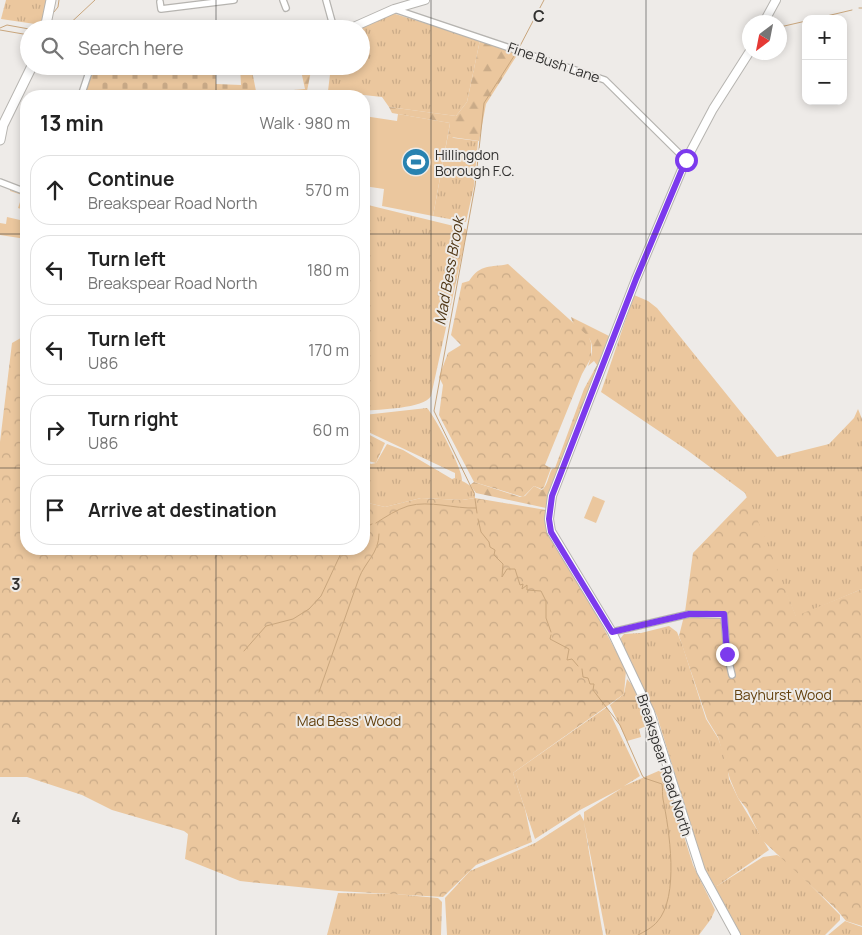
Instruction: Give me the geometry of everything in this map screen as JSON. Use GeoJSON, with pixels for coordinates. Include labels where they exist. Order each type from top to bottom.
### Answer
{"type":"FeatureCollection","features":[{"type":"Feature","properties":{"kind":"main road"},"geometry":{"type":"LineString","coordinates":[[47,20],[51,0]]}},
{"type":"Feature","properties":{"kind":"main road"},"geometry":{"type":"LineString","coordinates":[[0,140],[1,125],[27,75]]}},
{"type":"Feature","properties":{"kind":"street"},"geometry":{"type":"LineString","coordinates":[[160,2],[161,9],[234,0]]}},
{"type":"Feature","properties":{"kind":"street"},"geometry":{"type":"LineString","coordinates":[[283,0],[286,8]]}},
{"type":"Feature","properties":{"kind":"street"},"geometry":{"type":"LineString","coordinates":[[326,0],[332,20]]}},
{"type":"Feature","properties":{"kind":"street"},"geometry":{"type":"LineString","coordinates":[[370,20],[425,0]]}},
{"type":"Feature","properties":{"kind":"street"},"geometry":{"type":"LineString","coordinates":[[768,15],[776,0]]}},
{"type":"Feature","properties":{"kind":"street","name":"Fine Bush Lane"},"geometry":{"type":"LineString","coordinates":[[394,10],[605,80],[686,160]]}},
{"type":"Feature","properties":{"kind":"street","name":"Breakspear Road North"},"geometry":{"type":"LineString","coordinates":[[736,935],[701,871],[650,712],[612,632],[557,543],[550,527],[549,515],[552,496],[686,160],[713,109],[744,60]]}},
{"type":"Feature","properties":{"kind":"street"},"geometry":{"type":"LineString","coordinates":[[83,90],[88,75]]}},
{"type":"Feature","properties":{"kind":"street"},"geometry":{"type":"LineString","coordinates":[[0,182],[20,190]]}},
{"type":"Feature","properties":{"kind":"street"},"geometry":{"type":"LineString","coordinates":[[612,632],[689,614],[724,614],[727,654],[732,674]]}},
{"type":"Feature","properties":{"kind":"green space"},"geometry":{"type":"Polygon","coordinates":[[[6,0],[46,0],[43,20],[20,20],[20,22],[1,19],[6,0]]]}},
{"type":"Feature","properties":{"kind":"green space"},"geometry":{"type":"Polygon","coordinates":[[[392,13],[480,40],[467,102],[456,116],[389,107],[382,97],[370,96],[370,90],[328,90],[330,75],[370,75],[370,23],[392,13]]]}},
{"type":"Feature","properties":{"kind":"green space"},"geometry":{"type":"Polygon","coordinates":[[[480,40],[519,52],[486,104],[479,141],[451,137],[448,135],[450,123],[392,113],[389,107],[456,116],[467,102],[480,40]]]}},
{"type":"Feature","properties":{"kind":"green space"},"geometry":{"type":"Polygon","coordinates":[[[90,75],[216,75],[216,84],[241,85],[240,75],[253,75],[256,90],[86,90],[90,75]]]}},
{"type":"Feature","properties":{"kind":"green space"},"geometry":{"type":"Polygon","coordinates":[[[302,75],[310,75],[307,90],[293,90],[305,89],[302,75]]]}},
{"type":"Feature","properties":{"kind":"green space","name":"Hillingdon Borough F.C."},"geometry":{"type":"Polygon","coordinates":[[[398,114],[450,123],[433,216],[382,206],[384,189],[370,187],[370,117],[397,121],[398,114]]]}},
{"type":"Feature","properties":{"kind":"green space"},"geometry":{"type":"Polygon","coordinates":[[[448,135],[454,138],[478,141],[474,186],[466,222],[433,216],[448,135]]]}},
{"type":"Feature","properties":{"kind":"green space"},"geometry":{"type":"Polygon","coordinates":[[[10,188],[20,192],[20,194],[10,191],[10,188]]]}},
{"type":"Feature","properties":{"kind":"green space"},"geometry":{"type":"Polygon","coordinates":[[[370,205],[466,229],[467,232],[431,396],[420,404],[370,411],[370,205]]]}},
{"type":"Feature","properties":{"kind":"green space"},"geometry":{"type":"Polygon","coordinates":[[[7,217],[20,220],[20,238],[0,235],[0,223],[6,224],[7,217]]]}},
{"type":"Feature","properties":{"kind":"green space"},"geometry":{"type":"Polygon","coordinates":[[[508,264],[589,337],[591,343],[591,358],[582,374],[545,465],[551,468],[544,487],[542,489],[534,486],[523,497],[474,482],[439,415],[443,385],[439,377],[448,353],[461,345],[451,335],[462,283],[469,281],[473,275],[482,269],[508,264]]]}},
{"type":"Feature","properties":{"kind":"green space"},"geometry":{"type":"Polygon","coordinates":[[[634,295],[648,301],[657,308],[777,457],[829,444],[854,418],[858,409],[862,419],[862,589],[796,617],[745,493],[687,450],[601,392],[634,295]]]}},
{"type":"Feature","properties":{"kind":"green space"},"geometry":{"type":"Polygon","coordinates":[[[571,317],[613,338],[546,508],[476,493],[470,485],[474,482],[520,497],[525,496],[534,486],[542,490],[546,486],[552,469],[555,468],[584,389],[597,365],[594,361],[588,366],[592,346],[590,340],[574,324],[571,317]]]}},
{"type":"Feature","properties":{"kind":"green space","name":"Mad Bess' Wood"},"geometry":{"type":"Polygon","coordinates":[[[20,338],[20,555],[370,555],[370,503],[385,507],[421,498],[462,500],[475,498],[546,510],[545,521],[555,547],[579,582],[626,670],[624,694],[513,773],[525,809],[532,842],[476,865],[443,897],[338,891],[240,881],[185,859],[188,834],[184,831],[112,810],[82,795],[27,777],[0,777],[0,442],[12,343],[20,338]]]}},
{"type":"Feature","properties":{"kind":"green space"},"geometry":{"type":"Polygon","coordinates":[[[427,408],[454,455],[462,481],[472,487],[475,498],[462,500],[421,498],[385,507],[370,503],[370,463],[376,463],[387,444],[403,450],[452,479],[455,478],[455,473],[370,433],[370,414],[427,408]]]}},
{"type":"Feature","properties":{"kind":"green space"},"geometry":{"type":"Polygon","coordinates":[[[370,435],[385,443],[376,463],[370,462],[370,435]]]}},
{"type":"Feature","properties":{"kind":"green space"},"geometry":{"type":"Polygon","coordinates":[[[593,496],[605,501],[596,523],[584,518],[593,496]]]}},
{"type":"Feature","properties":{"kind":"green space","name":"Bayhurst Wood"},"geometry":{"type":"Polygon","coordinates":[[[748,496],[796,616],[862,589],[862,926],[846,921],[837,910],[762,840],[747,809],[738,798],[730,779],[718,737],[707,719],[679,636],[685,612],[693,553],[748,496]]]}},
{"type":"Feature","properties":{"kind":"green space"},"geometry":{"type":"Polygon","coordinates":[[[669,626],[677,632],[682,644],[706,719],[718,738],[727,762],[729,779],[769,850],[717,886],[763,857],[777,855],[786,860],[840,915],[840,920],[825,935],[741,935],[703,865],[657,716],[620,639],[624,634],[641,633],[669,626]]]}},
{"type":"Feature","properties":{"kind":"green space"},"geometry":{"type":"Polygon","coordinates":[[[627,679],[634,687],[649,725],[639,729],[641,737],[627,741],[610,705],[624,694],[627,679]]]}},
{"type":"Feature","properties":{"kind":"green space"},"geometry":{"type":"Polygon","coordinates":[[[607,707],[640,776],[624,786],[663,769],[693,865],[715,910],[711,919],[699,935],[606,935],[584,822],[603,935],[447,935],[445,898],[470,871],[535,843],[580,814],[584,821],[584,812],[622,788],[580,810],[535,839],[513,773],[607,707]]]}},
{"type":"Feature","properties":{"kind":"green space"},"geometry":{"type":"Polygon","coordinates":[[[338,893],[395,894],[438,898],[442,902],[441,935],[327,935],[338,893]]]}},
{"type":"Feature","properties":{"kind":"green space"},"geometry":{"type":"Polygon","coordinates":[[[845,921],[862,927],[862,935],[828,935],[845,921]]]}},
{"type":"Feature","properties":{"kind":"waterway"},"geometry":{"type":"LineString","coordinates":[[54,12],[58,7],[59,0]]}},
{"type":"Feature","properties":{"kind":"waterway"},"geometry":{"type":"LineString","coordinates":[[74,20],[95,0]]}},
{"type":"Feature","properties":{"kind":"waterway","name":"Mad Bess Brook"},"geometry":{"type":"LineString","coordinates":[[520,46],[544,0]]}},
{"type":"Feature","properties":{"kind":"waterway"},"geometry":{"type":"LineString","coordinates":[[831,15],[852,10]]}},
{"type":"Feature","properties":{"kind":"waterway"},"geometry":{"type":"LineString","coordinates":[[787,25],[802,22]]}},
{"type":"Feature","properties":{"kind":"waterway"},"geometry":{"type":"LineString","coordinates":[[0,28],[7,25],[20,27]]}},
{"type":"Feature","properties":{"kind":"waterway"},"geometry":{"type":"LineString","coordinates":[[0,30],[20,33]]}},
{"type":"Feature","properties":{"kind":"waterway","name":"Mad Bess Brook"},"geometry":{"type":"LineString","coordinates":[[474,493],[434,411],[475,186],[484,103],[516,53]]}},
{"type":"Feature","properties":{"kind":"waterway","name":"Mad Bess Brook"},"geometry":{"type":"LineString","coordinates":[[475,499],[477,513]]}},
{"type":"Feature","properties":{"kind":"waterway"},"geometry":{"type":"LineString","coordinates":[[376,523],[399,509],[416,504],[476,508]]}},
{"type":"Feature","properties":{"kind":"waterway","name":"Mad Bess Brook"},"geometry":{"type":"LineString","coordinates":[[478,519],[481,532],[489,542],[490,547],[495,550],[494,555],[503,564],[502,577],[507,569],[515,569],[520,585],[523,584],[522,589],[527,585],[527,590],[541,591],[546,601],[546,618],[551,632]]}},
{"type":"Feature","properties":{"kind":"waterway"},"geometry":{"type":"LineString","coordinates":[[319,692],[359,578],[377,547],[379,534]]}},
{"type":"Feature","properties":{"kind":"waterway"},"geometry":{"type":"LineString","coordinates":[[244,651],[266,626],[293,619],[309,609],[321,596],[340,555]]}},
{"type":"Feature","properties":{"kind":"waterway","name":"Mad Bess Brook"},"geometry":{"type":"LineString","coordinates":[[551,635],[550,639],[569,649],[567,660],[572,659],[578,666]]}},
{"type":"Feature","properties":{"kind":"waterway","name":"Mad Bess Brook"},"geometry":{"type":"LineString","coordinates":[[582,669],[583,677],[588,678],[590,684],[594,684],[593,690],[620,725],[644,778],[662,784],[670,845],[671,880],[664,911],[651,928],[638,935]]}},
{"type":"Feature","properties":{"kind":"place","name":"Hillingdon Borough F.C."},"geometry":{"type":"Point","coordinates":[416,162]}},
{"type":"Feature","properties":{"kind":"route"},"geometry":{"type":"LineString","coordinates":[[686,160],[636,279],[552,496],[549,524],[557,543],[612,632],[689,614],[724,614],[727,654]]}}]}
